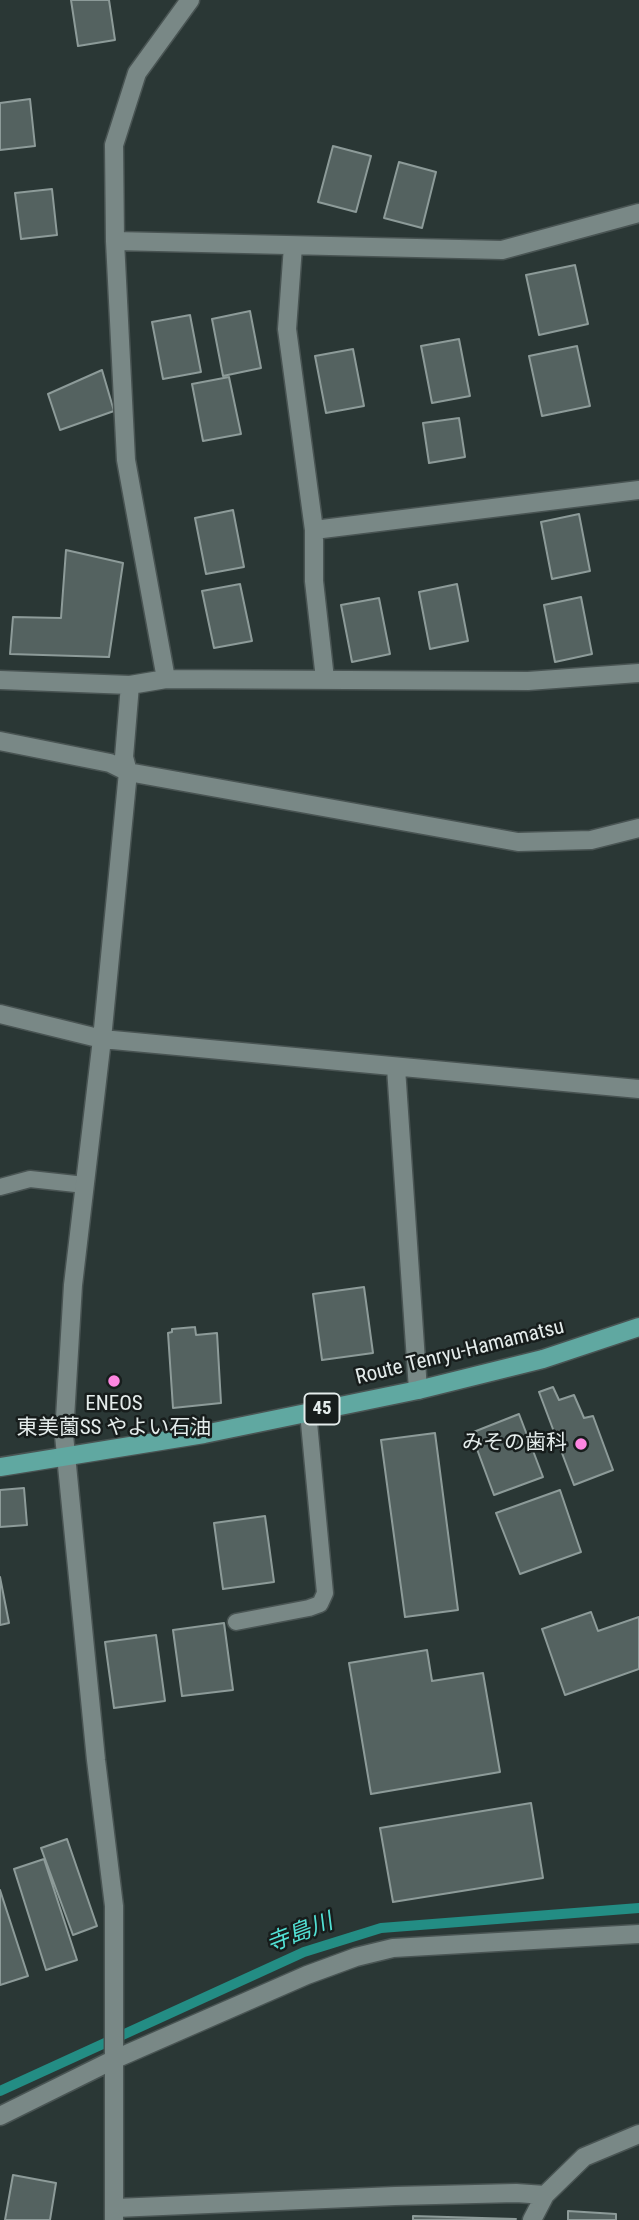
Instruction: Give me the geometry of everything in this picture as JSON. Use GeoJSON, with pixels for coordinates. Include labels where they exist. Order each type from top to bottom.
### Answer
{"type":"FeatureCollection","features":[{"type":"Feature","properties":{"kind":"main road","name":"Route Tenryu-Hamamatsu"},"geometry":{"type":"LineString","coordinates":[[0,1467],[204,1434],[418,1390],[543,1359],[639,1327]]}},
{"type":"Feature","properties":{"kind":"street"},"geometry":{"type":"LineString","coordinates":[[166,679],[126,460],[115,241],[114,145],[125,103],[142,66],[190,0]]}},
{"type":"Feature","properties":{"kind":"street"},"geometry":{"type":"LineString","coordinates":[[115,241],[502,250],[639,213]]}},
{"type":"Feature","properties":{"kind":"street"},"geometry":{"type":"LineString","coordinates":[[293,246],[287,329],[314,530],[314,581],[326,678]]}},
{"type":"Feature","properties":{"kind":"street"},"geometry":{"type":"LineString","coordinates":[[314,530],[639,490]]}},
{"type":"Feature","properties":{"kind":"street"},"geometry":{"type":"LineString","coordinates":[[0,680],[130,685],[166,679],[528,681],[639,673]]}},
{"type":"Feature","properties":{"kind":"street"},"geometry":{"type":"LineString","coordinates":[[130,685],[124,757],[128,772],[67,1368],[65,1457],[114,1906],[115,2214],[395,2196],[516,2193],[545,2195]]}},
{"type":"Feature","properties":{"kind":"street"},"geometry":{"type":"LineString","coordinates":[[0,741],[110,763],[128,772],[518,842],[591,840],[639,828]]}},
{"type":"Feature","properties":{"kind":"street"},"geometry":{"type":"LineString","coordinates":[[0,1014],[102,1039],[639,1089]]}},
{"type":"Feature","properties":{"kind":"street"},"geometry":{"type":"LineString","coordinates":[[396,1068],[418,1390]]}},
{"type":"Feature","properties":{"kind":"street"},"geometry":{"type":"LineString","coordinates":[[0,2116],[114,2055],[307,1975],[393,1948],[639,1934]]}},
{"type":"Feature","properties":{"kind":"street"},"geometry":{"type":"LineString","coordinates":[[532,2220],[545,2195],[584,2157],[639,2134]]}},
{"type":"Feature","properties":{"kind":"lane"},"geometry":{"type":"LineString","coordinates":[[0,1187],[30,1179],[85,1185]]}},
{"type":"Feature","properties":{"kind":"lane"},"geometry":{"type":"LineString","coordinates":[[236,1622],[309,1608],[320,1604],[325,1592],[308,1412]]}},
{"type":"Feature","properties":{"kind":"building"},"geometry":{"type":"Polygon","coordinates":[[[71,0],[109,0],[115,40],[78,46],[71,0]]]}},
{"type":"Feature","properties":{"kind":"building"},"geometry":{"type":"Polygon","coordinates":[[[30,99],[35,146],[0,150],[0,103],[30,99]]]}},
{"type":"Feature","properties":{"kind":"building"},"geometry":{"type":"Polygon","coordinates":[[[333,146],[371,156],[356,212],[318,202],[333,146]]]}},
{"type":"Feature","properties":{"kind":"building"},"geometry":{"type":"Polygon","coordinates":[[[399,162],[436,172],[422,228],[384,218],[399,162]]]}},
{"type":"Feature","properties":{"kind":"building"},"geometry":{"type":"Polygon","coordinates":[[[52,189],[57,235],[21,239],[15,193],[52,189]]]}},
{"type":"Feature","properties":{"kind":"building"},"geometry":{"type":"Polygon","coordinates":[[[575,265],[588,324],[539,335],[526,275],[575,265]]]}},
{"type":"Feature","properties":{"kind":"building"},"geometry":{"type":"Polygon","coordinates":[[[250,311],[261,368],[223,376],[212,319],[250,311]]]}},
{"type":"Feature","properties":{"kind":"building"},"geometry":{"type":"Polygon","coordinates":[[[190,315],[201,372],[163,379],[152,322],[190,315]]]}},
{"type":"Feature","properties":{"kind":"building"},"geometry":{"type":"Polygon","coordinates":[[[459,339],[470,396],[432,403],[421,346],[459,339]]]}},
{"type":"Feature","properties":{"kind":"building"},"geometry":{"type":"Polygon","coordinates":[[[577,346],[590,406],[542,416],[529,356],[577,346]]]}},
{"type":"Feature","properties":{"kind":"building"},"geometry":{"type":"Polygon","coordinates":[[[353,349],[364,406],[326,413],[315,356],[353,349]]]}},
{"type":"Feature","properties":{"kind":"building"},"geometry":{"type":"Polygon","coordinates":[[[102,370],[114,411],[60,430],[48,394],[102,370]]]}},
{"type":"Feature","properties":{"kind":"building"},"geometry":{"type":"Polygon","coordinates":[[[229,377],[241,434],[203,441],[192,384],[229,377]]]}},
{"type":"Feature","properties":{"kind":"building"},"geometry":{"type":"Polygon","coordinates":[[[459,418],[465,457],[429,463],[423,423],[459,418]]]}},
{"type":"Feature","properties":{"kind":"building"},"geometry":{"type":"Polygon","coordinates":[[[233,510],[244,567],[206,574],[195,518],[233,510]]]}},
{"type":"Feature","properties":{"kind":"building"},"geometry":{"type":"Polygon","coordinates":[[[579,514],[590,571],[552,579],[541,522],[579,514]]]}},
{"type":"Feature","properties":{"kind":"building"},"geometry":{"type":"Polygon","coordinates":[[[66,550],[123,563],[109,657],[10,654],[13,617],[61,618],[66,550]]]}},
{"type":"Feature","properties":{"kind":"building"},"geometry":{"type":"Polygon","coordinates":[[[240,584],[252,641],[214,648],[202,591],[240,584]]]}},
{"type":"Feature","properties":{"kind":"building"},"geometry":{"type":"Polygon","coordinates":[[[457,584],[468,641],[430,649],[419,592],[457,584]]]}},
{"type":"Feature","properties":{"kind":"building"},"geometry":{"type":"Polygon","coordinates":[[[581,597],[592,654],[555,662],[544,605],[581,597]]]}},
{"type":"Feature","properties":{"kind":"building"},"geometry":{"type":"Polygon","coordinates":[[[379,598],[390,654],[352,662],[341,605],[379,598]]]}},
{"type":"Feature","properties":{"kind":"building"},"geometry":{"type":"Polygon","coordinates":[[[364,1287],[373,1353],[322,1360],[313,1294],[364,1287]]]}},
{"type":"Feature","properties":{"kind":"building"},"geometry":{"type":"Polygon","coordinates":[[[195,1327],[196,1335],[217,1333],[221,1403],[173,1408],[168,1333],[172,1332],[172,1329],[195,1327]]]}},
{"type":"Feature","properties":{"kind":"building","name":"みその歯科"},"geometry":{"type":"Polygon","coordinates":[[[553,1387],[559,1400],[574,1395],[584,1418],[593,1416],[613,1470],[574,1485],[539,1392],[553,1387]]]}},
{"type":"Feature","properties":{"kind":"building"},"geometry":{"type":"Polygon","coordinates":[[[519,1414],[543,1477],[494,1495],[471,1433],[519,1414]]]}},
{"type":"Feature","properties":{"kind":"building"},"geometry":{"type":"Polygon","coordinates":[[[435,1433],[458,1610],[405,1617],[381,1440],[435,1433]]]}},
{"type":"Feature","properties":{"kind":"building"},"geometry":{"type":"Polygon","coordinates":[[[24,1488],[27,1525],[0,1527],[0,1490],[24,1488]]]}},
{"type":"Feature","properties":{"kind":"building"},"geometry":{"type":"Polygon","coordinates":[[[560,1490],[581,1552],[520,1574],[496,1513],[560,1490]]]}},
{"type":"Feature","properties":{"kind":"building"},"geometry":{"type":"Polygon","coordinates":[[[265,1516],[274,1582],[223,1589],[214,1523],[265,1516]]]}},
{"type":"Feature","properties":{"kind":"building"},"geometry":{"type":"Polygon","coordinates":[[[0,1577],[9,1623],[0,1625],[0,1577]]]}},
{"type":"Feature","properties":{"kind":"building"},"geometry":{"type":"Polygon","coordinates":[[[591,1612],[598,1631],[639,1617],[639,1669],[565,1695],[542,1629],[591,1612]]]}},
{"type":"Feature","properties":{"kind":"building"},"geometry":{"type":"Polygon","coordinates":[[[224,1623],[233,1690],[182,1696],[173,1630],[224,1623]]]}},
{"type":"Feature","properties":{"kind":"building"},"geometry":{"type":"Polygon","coordinates":[[[156,1635],[165,1701],[114,1708],[105,1642],[156,1635]]]}},
{"type":"Feature","properties":{"kind":"building"},"geometry":{"type":"Polygon","coordinates":[[[427,1650],[432,1681],[483,1673],[500,1772],[371,1794],[349,1663],[427,1650]]]}},
{"type":"Feature","properties":{"kind":"building"},"geometry":{"type":"Polygon","coordinates":[[[531,1803],[543,1878],[393,1902],[380,1828],[531,1803]]]}},
{"type":"Feature","properties":{"kind":"building"},"geometry":{"type":"Polygon","coordinates":[[[67,1839],[97,1926],[73,1935],[41,1848],[67,1839]]]}},
{"type":"Feature","properties":{"kind":"building"},"geometry":{"type":"Polygon","coordinates":[[[44,1859],[77,1960],[46,1970],[14,1869],[44,1859]]]}},
{"type":"Feature","properties":{"kind":"building"},"geometry":{"type":"Polygon","coordinates":[[[0,1890],[28,1976],[0,1985],[0,1890]]]}},
{"type":"Feature","properties":{"kind":"building"},"geometry":{"type":"Polygon","coordinates":[[[13,2175],[56,2183],[50,2220],[5,2220],[13,2175]]]}},
{"type":"Feature","properties":{"kind":"building"},"geometry":{"type":"Polygon","coordinates":[[[568,2211],[616,2214],[616,2220],[568,2220],[568,2211]]]}},
{"type":"Feature","properties":{"kind":"building"},"geometry":{"type":"Polygon","coordinates":[[[413,2216],[516,2219],[413,2220],[413,2216]]]}},
{"type":"Feature","properties":{"kind":"waterway","name":"寺島川"},"geometry":{"type":"LineString","coordinates":[[0,2091],[304,1952],[381,1928],[639,1908]]}},
{"type":"Feature","properties":{"kind":"place","name":"ENEOS 東美薗SS やよい石油"},"geometry":{"type":"Point","coordinates":[114,1381]}},
{"type":"Feature","properties":{"kind":"place","name":"みその歯科"},"geometry":{"type":"Point","coordinates":[581,1444]}}]}
